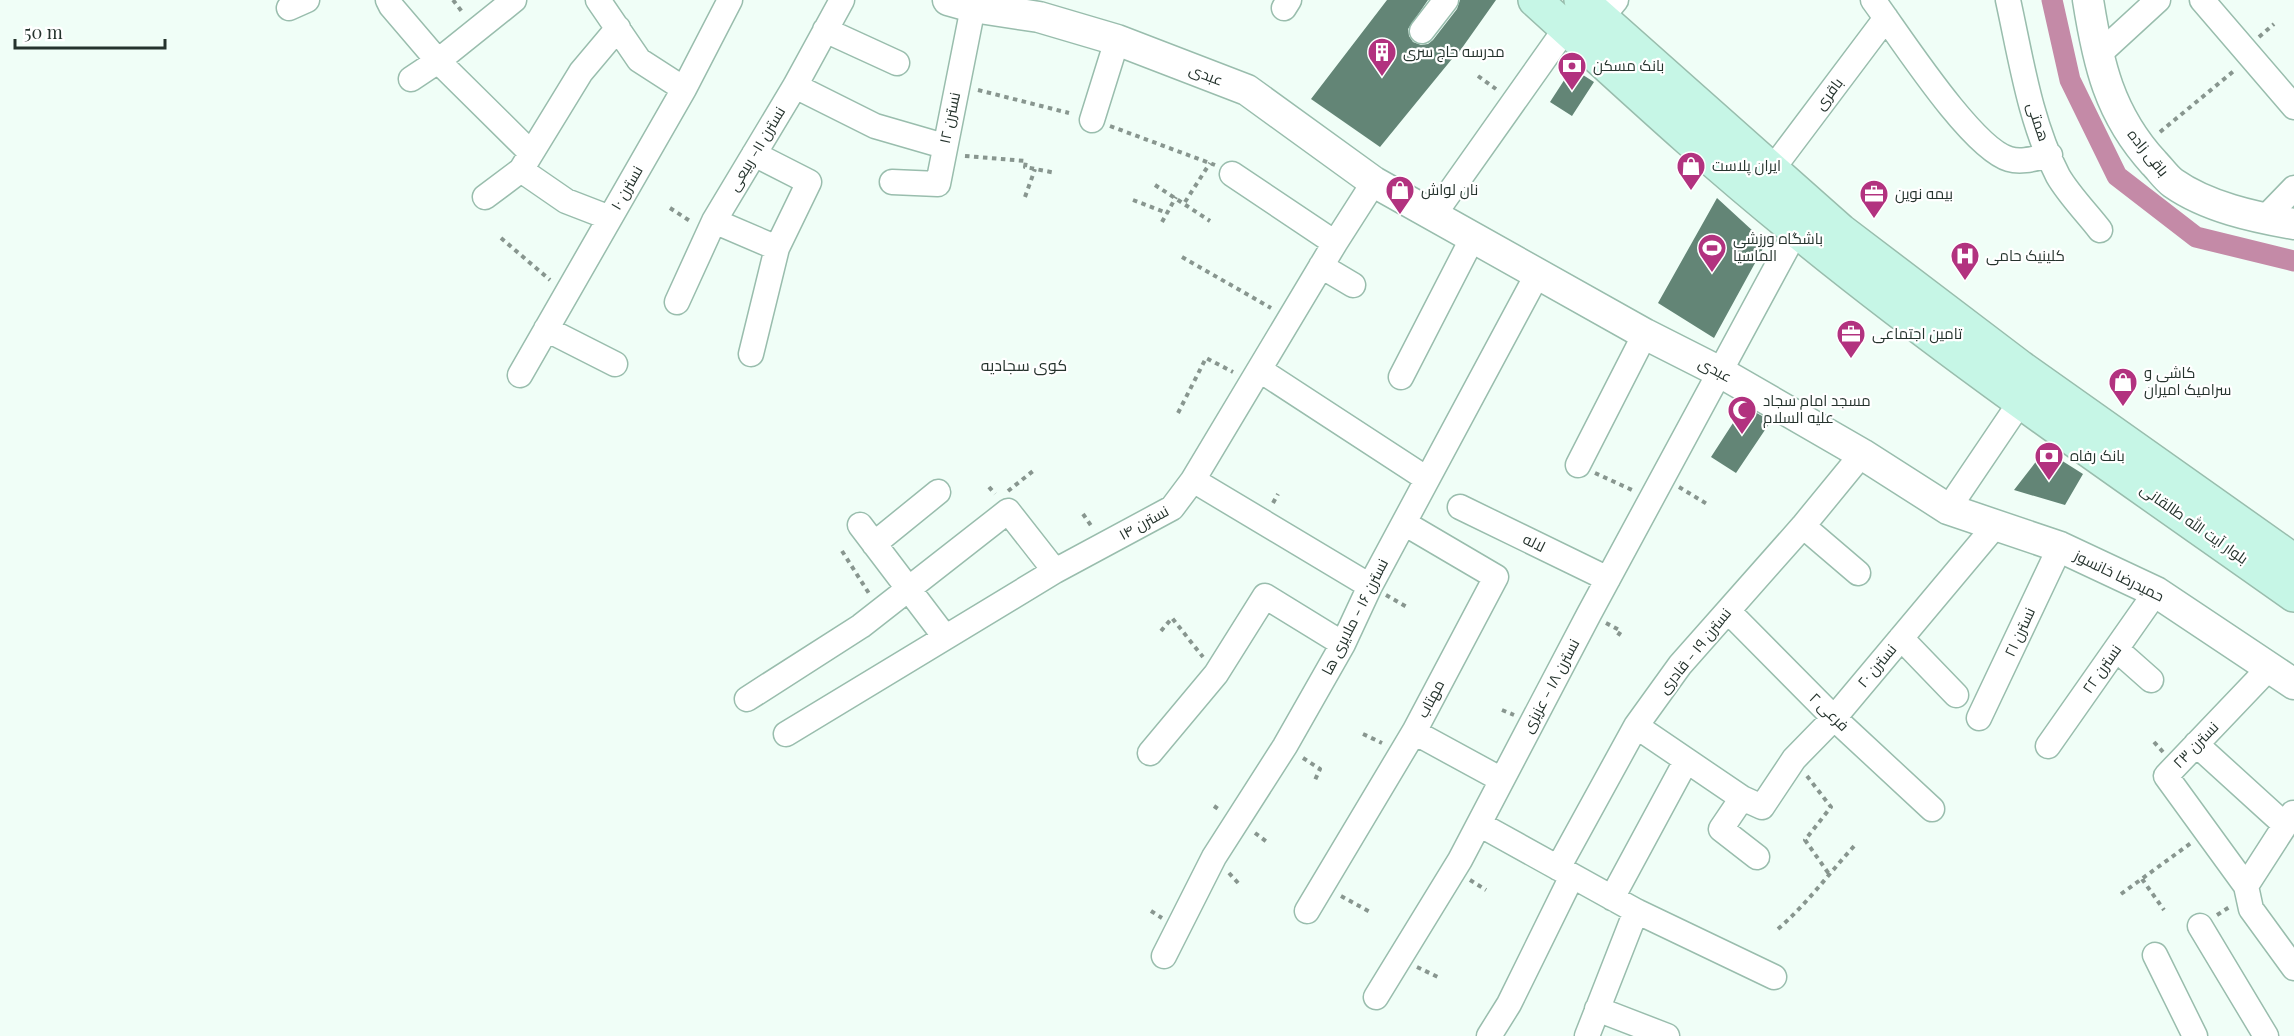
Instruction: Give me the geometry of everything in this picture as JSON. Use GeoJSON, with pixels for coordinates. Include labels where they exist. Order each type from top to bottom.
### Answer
{"type":"FeatureCollection","features":[{"type":"Feature","properties":{"kind":"main road","name":"بلوار آیت الله طالقانی"},"geometry":{"type":"LineString","coordinates":[[1535,0],[1796,231],[1905,317],[2294,594]]}},
{"type":"Feature","properties":{"kind":"main road","name":"بلوار آیت الله طالقانی"},"geometry":{"type":"LineString","coordinates":[[1600,6],[1771,171],[1841,231],[1921,294],[2294,561]]}},
{"type":"Feature","properties":{"kind":"street"},"geometry":{"type":"LineString","coordinates":[[388,0],[525,161],[566,201],[610,218]]}},
{"type":"Feature","properties":{"kind":"street"},"geometry":{"type":"LineString","coordinates":[[411,79],[438,61],[514,0]]}},
{"type":"Feature","properties":{"kind":"street"},"geometry":{"type":"LineString","coordinates":[[598,0],[639,60],[684,89]]}},
{"type":"Feature","properties":{"kind":"street","name":"نسترن ۱۰"},"geometry":{"type":"LineString","coordinates":[[520,375],[684,89],[730,0]]}},
{"type":"Feature","properties":{"kind":"street","name":"نسترن ۱۱- ربیعی"},"geometry":{"type":"LineString","coordinates":[[677,302],[714,221],[795,86],[842,0]]}},
{"type":"Feature","properties":{"kind":"street"},"geometry":{"type":"LineString","coordinates":[[1422,32],[1446,0]]}},
{"type":"Feature","properties":{"kind":"street","name":"همتی"},"geometry":{"type":"LineString","coordinates":[[2008,0],[2028,93],[2042,138],[2059,177],[2100,230]]}},
{"type":"Feature","properties":{"kind":"street","name":"باقی زاده"},"geometry":{"type":"LineString","coordinates":[[2088,0],[2097,56],[2123,122],[2141,148],[2172,182],[2200,199],[2264,219],[2294,224]]}},
{"type":"Feature","properties":{"kind":"street"},"geometry":{"type":"LineString","coordinates":[[2097,56],[2158,0]]}},
{"type":"Feature","properties":{"kind":"street"},"geometry":{"type":"LineString","coordinates":[[2202,0],[2294,107]]}},
{"type":"Feature","properties":{"kind":"street","name":"عبدی"},"geometry":{"type":"LineString","coordinates":[[961,4],[1039,17],[1117,40],[1247,90],[1374,182],[1645,334],[1720,372],[1862,454],[1948,509],[1995,526]]}},
{"type":"Feature","properties":{"kind":"street","name":"نسترن ۱۲"},"geometry":{"type":"LineString","coordinates":[[892,182],[938,184],[957,85],[961,4]]}},
{"type":"Feature","properties":{"kind":"street"},"geometry":{"type":"LineString","coordinates":[[1880,9],[1957,114],[1986,145],[2008,159],[2026,160],[2050,155]]}},
{"type":"Feature","properties":{"kind":"street","name":"باقری"},"geometry":{"type":"LineString","coordinates":[[1771,171],[1880,9]]}},
{"type":"Feature","properties":{"kind":"street"},"geometry":{"type":"LineString","coordinates":[[485,197],[525,161],[554,119],[580,72],[618,28]]}},
{"type":"Feature","properties":{"kind":"street"},"geometry":{"type":"LineString","coordinates":[[1433,216],[1566,28]]}},
{"type":"Feature","properties":{"kind":"street"},"geometry":{"type":"LineString","coordinates":[[825,30],[897,63]]}},
{"type":"Feature","properties":{"kind":"street"},"geometry":{"type":"LineString","coordinates":[[1092,120],[1117,40]]}},
{"type":"Feature","properties":{"kind":"street"},"geometry":{"type":"LineString","coordinates":[[795,86],[875,126],[944,150]]}},
{"type":"Feature","properties":{"kind":"street"},"geometry":{"type":"LineString","coordinates":[[751,354],[777,248],[809,182],[754,154]]}},
{"type":"Feature","properties":{"kind":"street"},"geometry":{"type":"LineString","coordinates":[[1232,174],[1335,243]]}},
{"type":"Feature","properties":{"kind":"street","name":"نسترن ۱۴"},"geometry":{"type":"LineString","coordinates":[[786,735],[1055,571],[1172,508],[1193,480],[1374,182]]}},
{"type":"Feature","properties":{"kind":"street"},"geometry":{"type":"LineString","coordinates":[[2264,219],[2294,188]]}},
{"type":"Feature","properties":{"kind":"street"},"geometry":{"type":"LineString","coordinates":[[714,221],[777,248]]}},
{"type":"Feature","properties":{"kind":"street","name":"نسترن ۱۸ - عزیزی"},"geometry":{"type":"LineString","coordinates":[[1376,997],[1460,860],[1608,579],[1796,231]]}},
{"type":"Feature","properties":{"kind":"street"},"geometry":{"type":"LineString","coordinates":[[1401,377],[1472,238]]}},
{"type":"Feature","properties":{"kind":"street"},"geometry":{"type":"LineString","coordinates":[[1322,266],[1353,285]]}},
{"type":"Feature","properties":{"kind":"street","name":"نسترن ۱۶ - ملایری ها"},"geometry":{"type":"LineString","coordinates":[[1164,956],[1214,857],[1285,746],[1343,644],[1370,586],[1538,273]]}},
{"type":"Feature","properties":{"kind":"street"},"geometry":{"type":"LineString","coordinates":[[546,329],[615,364]]}},
{"type":"Feature","properties":{"kind":"street"},"geometry":{"type":"LineString","coordinates":[[1578,465],[1645,334]]}},
{"type":"Feature","properties":{"kind":"street"},"geometry":{"type":"LineString","coordinates":[[1256,376],[1427,479]]}},
{"type":"Feature","properties":{"kind":"street"},"geometry":{"type":"LineString","coordinates":[[1948,509],[2021,401]]}},
{"type":"Feature","properties":{"kind":"street","name":"نسترن ۱۹ - قادری"},"geometry":{"type":"LineString","coordinates":[[1490,1036],[1509,1004],[1565,872],[1636,726],[1680,665],[1803,526],[1862,454]]}},
{"type":"Feature","properties":{"kind":"street"},"geometry":{"type":"LineString","coordinates":[[1193,480],[1370,586]]}},
{"type":"Feature","properties":{"kind":"street"},"geometry":{"type":"LineString","coordinates":[[874,544],[938,492]]}},
{"type":"Feature","properties":{"kind":"street","name":"لاله"},"geometry":{"type":"LineString","coordinates":[[1460,507],[1608,579]]}},
{"type":"Feature","properties":{"kind":"street"},"geometry":{"type":"LineString","coordinates":[[747,699],[861,626],[1008,511],[1055,571]]}},
{"type":"Feature","properties":{"kind":"street","name":"مهتاب"},"geometry":{"type":"LineString","coordinates":[[1307,911],[1414,732],[1496,577],[1404,523]]}},
{"type":"Feature","properties":{"kind":"street"},"geometry":{"type":"LineString","coordinates":[[860,525],[945,637]]}},
{"type":"Feature","properties":{"kind":"street"},"geometry":{"type":"LineString","coordinates":[[1803,526],[1858,573]]}},
{"type":"Feature","properties":{"kind":"street","name":"حمیدرضا خانسوز"},"geometry":{"type":"LineString","coordinates":[[1995,526],[2060,547],[2156,592],[2294,684]]}},
{"type":"Feature","properties":{"kind":"street","name":"نسترن ۲۰"},"geometry":{"type":"LineString","coordinates":[[1757,857],[1721,829],[1752,803],[1834,718],[1995,526]]}},
{"type":"Feature","properties":{"kind":"street","name":"نسترن ۲۱"},"geometry":{"type":"LineString","coordinates":[[1979,718],[2060,547]]}},
{"type":"Feature","properties":{"kind":"street","name":"نسترن ۲۲"},"geometry":{"type":"LineString","coordinates":[[2048,746],[2156,592]]}},
{"type":"Feature","properties":{"kind":"street"},"geometry":{"type":"LineString","coordinates":[[1150,753],[1216,674],[1264,596],[1343,644]]}},
{"type":"Feature","properties":{"kind":"street","name":"فرعی ۲"},"geometry":{"type":"LineString","coordinates":[[1728,611],[1834,718],[1932,809]]}},
{"type":"Feature","properties":{"kind":"street"},"geometry":{"type":"LineString","coordinates":[[1901,638],[1956,695]]}},
{"type":"Feature","properties":{"kind":"street"},"geometry":{"type":"LineString","coordinates":[[2116,649],[2151,680]]}},
{"type":"Feature","properties":{"kind":"street","name":"نسترن ۲۳"},"geometry":{"type":"LineString","coordinates":[[2270,667],[2166,776],[2246,886],[2251,909],[2294,968]]}},
{"type":"Feature","properties":{"kind":"street"},"geometry":{"type":"LineString","coordinates":[[1636,726],[1752,803]]}},
{"type":"Feature","properties":{"kind":"street"},"geometry":{"type":"LineString","coordinates":[[1414,732],[1502,780]]}},
{"type":"Feature","properties":{"kind":"street"},"geometry":{"type":"LineString","coordinates":[[2196,744],[2289,818],[2246,886]]}},
{"type":"Feature","properties":{"kind":"street"},"geometry":{"type":"LineString","coordinates":[[1612,898],[1686,761]]}},
{"type":"Feature","properties":{"kind":"street"},"geometry":{"type":"LineString","coordinates":[[1479,824],[1636,911],[1774,977]]}},
{"type":"Feature","properties":{"kind":"street"},"geometry":{"type":"LineString","coordinates":[[1587,1036],[1636,911]]}},
{"type":"Feature","properties":{"kind":"street"},"geometry":{"type":"LineString","coordinates":[[2200,926],[2266,1036]]}},
{"type":"Feature","properties":{"kind":"street"},"geometry":{"type":"LineString","coordinates":[[2155,955],[2195,1036]]}},
{"type":"Feature","properties":{"kind":"street"},"geometry":{"type":"LineString","coordinates":[[1597,1009],[1667,1036]]}},
{"type":"Feature","properties":{"kind":"path"},"geometry":{"type":"LineString","coordinates":[[2141,148],[2251,57]]}},
{"type":"Feature","properties":{"kind":"path"},"geometry":{"type":"LineString","coordinates":[[957,85],[1069,112]]}},
{"type":"Feature","properties":{"kind":"path"},"geometry":{"type":"LineString","coordinates":[[1092,120],[1210,163],[1185,202]]}},
{"type":"Feature","properties":{"kind":"path"},"geometry":{"type":"LineString","coordinates":[[944,150],[1026,161],[1025,167],[1056,173]]}},
{"type":"Feature","properties":{"kind":"path"},"geometry":{"type":"LineString","coordinates":[[1025,198],[1035,169]]}},
{"type":"Feature","properties":{"kind":"path"},"geometry":{"type":"LineString","coordinates":[[1155,185],[1185,202],[1210,221]]}},
{"type":"Feature","properties":{"kind":"path"},"geometry":{"type":"LineString","coordinates":[[1162,222],[1176,197]]}},
{"type":"Feature","properties":{"kind":"path"},"geometry":{"type":"LineString","coordinates":[[1133,200],[1167,213]]}},
{"type":"Feature","properties":{"kind":"path"},"geometry":{"type":"LineString","coordinates":[[501,238],[566,294]]}},
{"type":"Feature","properties":{"kind":"path"},"geometry":{"type":"LineString","coordinates":[[1182,257],[1290,319]]}},
{"type":"Feature","properties":{"kind":"path"},"geometry":{"type":"LineString","coordinates":[[1178,413],[1206,358],[1256,376]]}},
{"type":"Feature","properties":{"kind":"path"},"geometry":{"type":"LineString","coordinates":[[1578,465],[1707,504]]}},
{"type":"Feature","properties":{"kind":"path"},"geometry":{"type":"LineString","coordinates":[[1007,492],[1034,471]]}},
{"type":"Feature","properties":{"kind":"path"},"geometry":{"type":"LineString","coordinates":[[842,551],[881,610]]}},
{"type":"Feature","properties":{"kind":"path"},"geometry":{"type":"LineString","coordinates":[[1161,631],[1172,618],[1216,674]]}},
{"type":"Feature","properties":{"kind":"path"},"geometry":{"type":"LineString","coordinates":[[1285,746],[1320,769],[1315,780]]}},
{"type":"Feature","properties":{"kind":"path"},"geometry":{"type":"LineString","coordinates":[[1794,759],[1831,807],[1805,840],[1829,874]]}},
{"type":"Feature","properties":{"kind":"path"},"geometry":{"type":"LineString","coordinates":[[2121,894],[2206,831]]}},
{"type":"Feature","properties":{"kind":"path"},"geometry":{"type":"LineString","coordinates":[[1778,929],[1798,912],[1856,844]]}},
{"type":"Feature","properties":{"kind":"path"},"geometry":{"type":"LineString","coordinates":[[2142,879],[2164,910]]}},
{"type":"Feature","properties":{"kind":"path"},"geometry":{"type":"LineString","coordinates":[[1322,885],[1372,913]]}},
{"type":"Feature","properties":{"kind":"building","name":"مدرسه حاج سری"},"geometry":{"type":"Polygon","coordinates":[[[1387,0],[1428,0],[1408,29],[1413,42],[1421,45],[1433,40],[1457,9],[1460,0],[1496,0],[1457,55],[1380,147],[1311,99],[1387,0]]]}},
{"type":"Feature","properties":{"kind":"building","name":"بانک مسکن"},"geometry":{"type":"Polygon","coordinates":[[[1572,68],[1594,82],[1572,116],[1550,102],[1572,68]]]}},
{"type":"Feature","properties":{"kind":"building","name":"باشگاه ورزشی الماسیا"},"geometry":{"type":"Polygon","coordinates":[[[1717,198],[1766,243],[1714,338],[1658,303],[1717,198]]]}},
{"type":"Feature","properties":{"kind":"building","name":"مسجد امام سجاد علیه السلام"},"geometry":{"type":"Polygon","coordinates":[[[1744,406],[1771,421],[1736,473],[1711,457],[1744,406]]]}},
{"type":"Feature","properties":{"kind":"building","name":"بانک رفاه"},"geometry":{"type":"Polygon","coordinates":[[[2045,450],[2083,474],[2065,505],[2014,490],[2045,450]]]}},
{"type":"Feature","properties":{"kind":"waterway"},"geometry":{"type":"LineString","coordinates":[[2052,0],[2070,80],[2117,176],[2196,237],[2294,261]]}},
{"type":"Feature","properties":{"kind":"place","name":"مدرسه حاج سری"},"geometry":{"type":"Point","coordinates":[1382,78]}},
{"type":"Feature","properties":{"kind":"place","name":"بانک مسکن"},"geometry":{"type":"Point","coordinates":[1572,92]}},
{"type":"Feature","properties":{"kind":"place","name":"ایران پلاست"},"geometry":{"type":"Point","coordinates":[1691,192]}},
{"type":"Feature","properties":{"kind":"place","name":"نان لواش"},"geometry":{"type":"Point","coordinates":[1400,216]}},
{"type":"Feature","properties":{"kind":"place","name":"بیمه نوین"},"geometry":{"type":"Point","coordinates":[1874,220]}},
{"type":"Feature","properties":{"kind":"place","name":"باشگاه ورزشی الماسیا"},"geometry":{"type":"Point","coordinates":[1712,274]}},
{"type":"Feature","properties":{"kind":"place","name":"کلینیک حامی"},"geometry":{"type":"Point","coordinates":[1965,282]}},
{"type":"Feature","properties":{"kind":"place","name":"تامین اجتماعی"},"geometry":{"type":"Point","coordinates":[1851,360]}},
{"type":"Feature","properties":{"kind":"place","name":"کاشی و سرامیک امیران"},"geometry":{"type":"Point","coordinates":[2123,408]}},
{"type":"Feature","properties":{"kind":"place","name":"مسجد امام سجاد علیه السلام"},"geometry":{"type":"Point","coordinates":[1742,436]}},
{"type":"Feature","properties":{"kind":"place","name":"بانک رفاه"},"geometry":{"type":"Point","coordinates":[2049,482]}},
{"type":"Feature","properties":{"kind":"district","name":"کوی سجادیه"},"geometry":{"type":"Point","coordinates":[1024,365]}}]}
